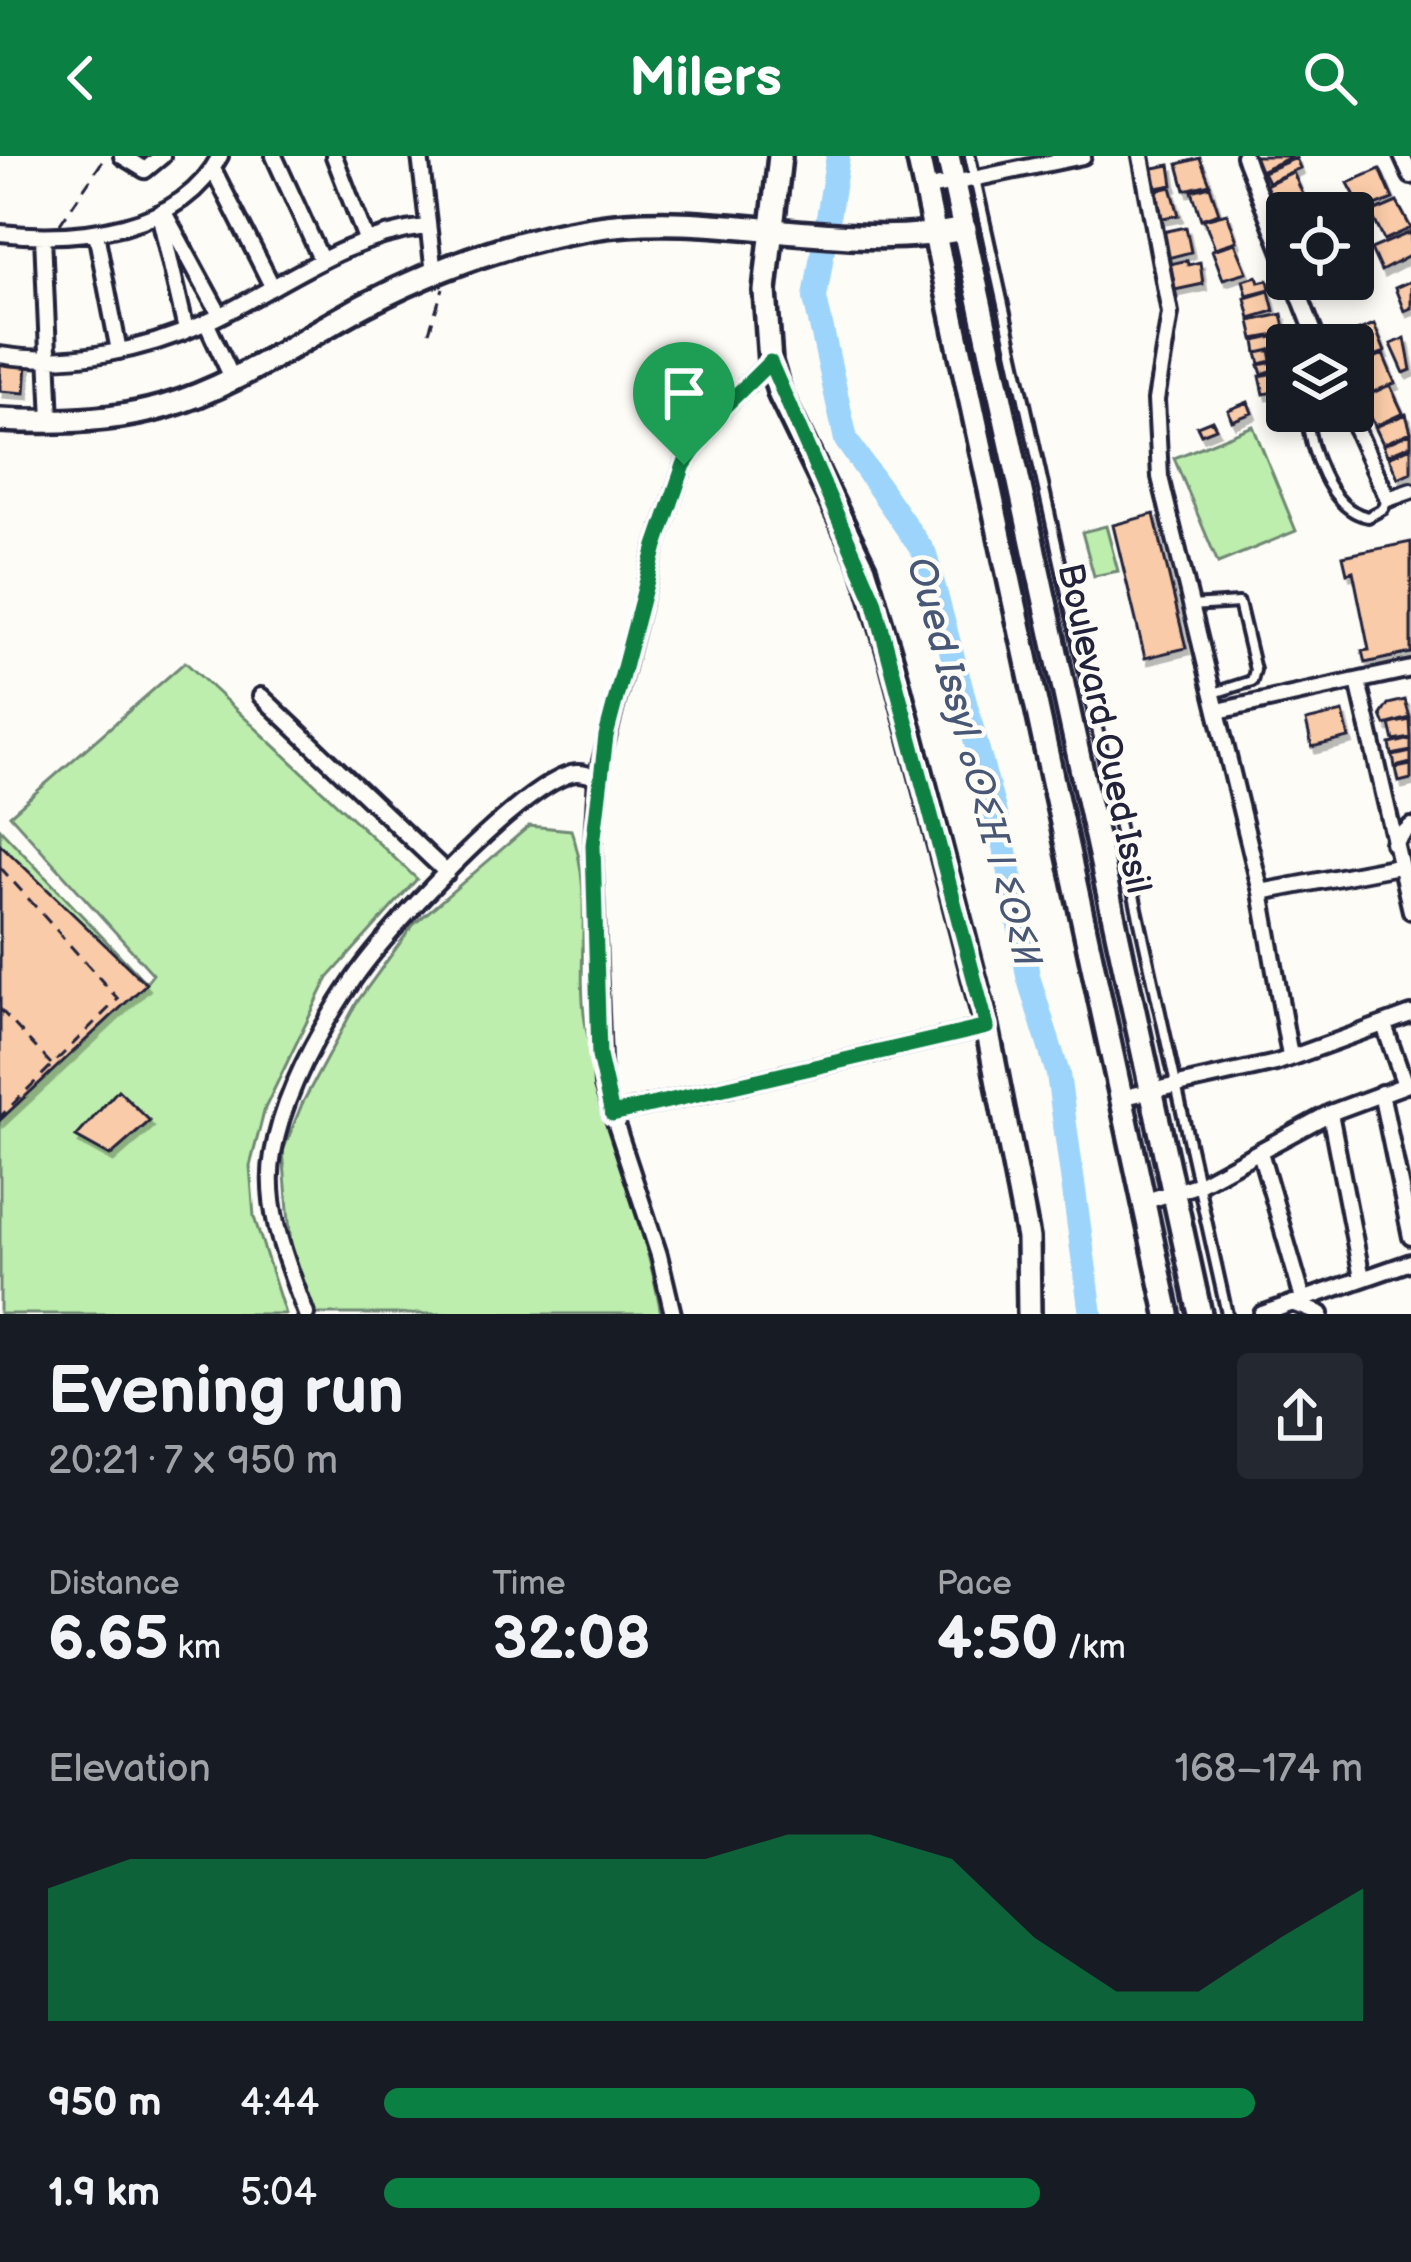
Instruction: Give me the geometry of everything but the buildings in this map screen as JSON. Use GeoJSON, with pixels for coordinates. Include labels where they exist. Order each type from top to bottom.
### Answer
{"type":"FeatureCollection","features":[{"type":"Feature","properties":{"kind":"main road"},"geometry":{"type":"LineString","coordinates":[[780,156],[764,324],[770,362],[874,600],[987,1027],[1028,1238],[1029,1314]]}},
{"type":"Feature","properties":{"kind":"main road","name":"Boulevard Oued Issil"},"geometry":{"type":"LineString","coordinates":[[918,156],[1168,1314]]}},
{"type":"Feature","properties":{"kind":"main road","name":"Boulevard Oued Issil"},"geometry":{"type":"LineString","coordinates":[[948,156],[964,182],[964,229],[1200,1314]]}},
{"type":"Feature","properties":{"kind":"main road"},"geometry":{"type":"LineString","coordinates":[[0,420],[51,422],[162,408],[233,380],[440,271],[592,228],[687,220],[836,238],[936,235],[964,229]]}},
{"type":"Feature","properties":{"kind":"street"},"geometry":{"type":"LineString","coordinates":[[122,156],[145,170],[161,158]]}},
{"type":"Feature","properties":{"kind":"street"},"geometry":{"type":"LineString","coordinates":[[274,156],[320,256]]}},
{"type":"Feature","properties":{"kind":"street"},"geometry":{"type":"LineString","coordinates":[[334,156],[366,238]]}},
{"type":"Feature","properties":{"kind":"street"},"geometry":{"type":"LineString","coordinates":[[420,156],[425,227],[440,271]]}},
{"type":"Feature","properties":{"kind":"street"},"geometry":{"type":"LineString","coordinates":[[926,189],[1083,156]]}},
{"type":"Feature","properties":{"kind":"street"},"geometry":{"type":"LineString","coordinates":[[1141,156],[1170,313],[1156,400],[1160,477],[1261,892],[1290,1056]]}},
{"type":"Feature","properties":{"kind":"street"},"geometry":{"type":"LineString","coordinates":[[1244,156],[1266,212]]}},
{"type":"Feature","properties":{"kind":"street"},"geometry":{"type":"LineString","coordinates":[[1402,156],[1411,176]]}},
{"type":"Feature","properties":{"kind":"street"},"geometry":{"type":"LineString","coordinates":[[0,233],[96,232],[161,213],[217,162],[271,284]]}},
{"type":"Feature","properties":{"kind":"street"},"geometry":{"type":"LineString","coordinates":[[161,213],[213,318],[233,380]]}},
{"type":"Feature","properties":{"kind":"street"},"geometry":{"type":"LineString","coordinates":[[161,213],[186,330]]}},
{"type":"Feature","properties":{"kind":"street"},"geometry":{"type":"LineString","coordinates":[[0,355],[48,358],[119,350],[186,330],[320,256],[366,238],[425,227]]}},
{"type":"Feature","properties":{"kind":"street"},"geometry":{"type":"LineString","coordinates":[[96,232],[119,350]]}},
{"type":"Feature","properties":{"kind":"street"},"geometry":{"type":"LineString","coordinates":[[47,236],[51,422]]}},
{"type":"Feature","properties":{"kind":"street"},"geometry":{"type":"LineString","coordinates":[[673,1314],[603,1085],[597,1021],[597,777],[656,546],[684,465],[720,411],[770,362]]}},
{"type":"Feature","properties":{"kind":"street"},"geometry":{"type":"LineString","coordinates":[[1358,432],[1388,499],[1411,491]]}},
{"type":"Feature","properties":{"kind":"street"},"geometry":{"type":"LineString","coordinates":[[1218,711],[1411,669]]}},
{"type":"Feature","properties":{"kind":"street"},"geometry":{"type":"LineString","coordinates":[[1358,681],[1411,911]]}},
{"type":"Feature","properties":{"kind":"street"},"geometry":{"type":"LineString","coordinates":[[261,696],[447,873]]}},
{"type":"Feature","properties":{"kind":"street"},"geometry":{"type":"LineString","coordinates":[[306,1314],[276,1220],[272,1157],[279,1130],[353,980],[447,873],[560,779],[576,772],[597,777]]}},
{"type":"Feature","properties":{"kind":"street"},"geometry":{"type":"LineString","coordinates":[[1393,843],[1411,826]]}},
{"type":"Feature","properties":{"kind":"street"},"geometry":{"type":"LineString","coordinates":[[1261,892],[1398,866]]}},
{"type":"Feature","properties":{"kind":"street"},"geometry":{"type":"LineString","coordinates":[[1120,1098],[1290,1056],[1411,1014]]}},
{"type":"Feature","properties":{"kind":"street"},"geometry":{"type":"LineString","coordinates":[[1143,1202],[1197,1185],[1330,1113],[1408,1084],[1384,1024]]}},
{"type":"Feature","properties":{"kind":"street"},"geometry":{"type":"LineString","coordinates":[[612,1114],[987,1027]]}},
{"type":"Feature","properties":{"kind":"street"},"geometry":{"type":"LineString","coordinates":[[1381,1093],[1411,1237]]}},
{"type":"Feature","properties":{"kind":"street"},"geometry":{"type":"LineString","coordinates":[[1330,1113],[1362,1278]]}},
{"type":"Feature","properties":{"kind":"street"},"geometry":{"type":"LineString","coordinates":[[1260,1152],[1298,1301],[1321,1314]]}},
{"type":"Feature","properties":{"kind":"street"},"geometry":{"type":"LineString","coordinates":[[1262,1314],[1411,1262]]}},
{"type":"Feature","properties":{"kind":"lane"},"geometry":{"type":"LineString","coordinates":[[970,156],[964,182],[1227,1314]]}},
{"type":"Feature","properties":{"kind":"lane"},"geometry":{"type":"LineString","coordinates":[[1313,432],[1332,491],[1345,510],[1368,517],[1383,509],[1388,499]]}},
{"type":"Feature","properties":{"kind":"lane"},"geometry":{"type":"LineString","coordinates":[[1190,606],[1239,603],[1255,670],[1252,681],[1213,694]]}},
{"type":"Feature","properties":{"kind":"path"},"geometry":{"type":"LineString","coordinates":[[47,236],[106,156]]}},
{"type":"Feature","properties":{"kind":"path"},"geometry":{"type":"LineString","coordinates":[[429,332],[440,271]]}},
{"type":"Feature","properties":{"kind":"path"},"geometry":{"type":"LineString","coordinates":[[0,867],[118,999],[0,1117]]}},
{"type":"Feature","properties":{"kind":"path"},"geometry":{"type":"LineString","coordinates":[[0,1009],[52,1065]]}},
{"type":"Feature","properties":{"kind":"green space"},"geometry":{"type":"Polygon","coordinates":[[[1253,426],[1296,531],[1218,563],[1174,458],[1253,426]]]}},
{"type":"Feature","properties":{"kind":"green space"},"geometry":{"type":"Polygon","coordinates":[[[1106,526],[1118,571],[1094,576],[1082,532],[1106,526]]]}},
{"type":"Feature","properties":{"kind":"green space"},"geometry":{"type":"Polygon","coordinates":[[[185,662],[417,879],[328,978],[265,1108],[250,1166],[254,1217],[285,1314],[0,1314],[0,829],[146,983],[153,974],[10,815],[185,662]]]}},
{"type":"Feature","properties":{"kind":"green space"},"geometry":{"type":"Polygon","coordinates":[[[529,826],[571,830],[578,853],[585,1021],[661,1314],[315,1314],[291,1246],[283,1151],[302,1104],[357,1002],[413,925],[529,826]]]}},
{"type":"Feature","properties":{"kind":"waterway","name":"Oued Issyl ⴰⵙⵉⴼ ⵏ ⵉⵙⵉⵍ"},"geometry":{"type":"LineString","coordinates":[[838,156],[815,298],[846,440],[925,554],[1008,862],[1028,976],[1058,1074],[1091,1314]]}},
{"type":"Feature","properties":{"kind":"route"},"geometry":{"type":"LineString","coordinates":[[770,362],[810,459],[864,568],[987,1027],[612,1114],[603,1085],[597,1021],[593,845],[597,777],[656,546],[684,465],[720,411],[770,362]]}}]}
